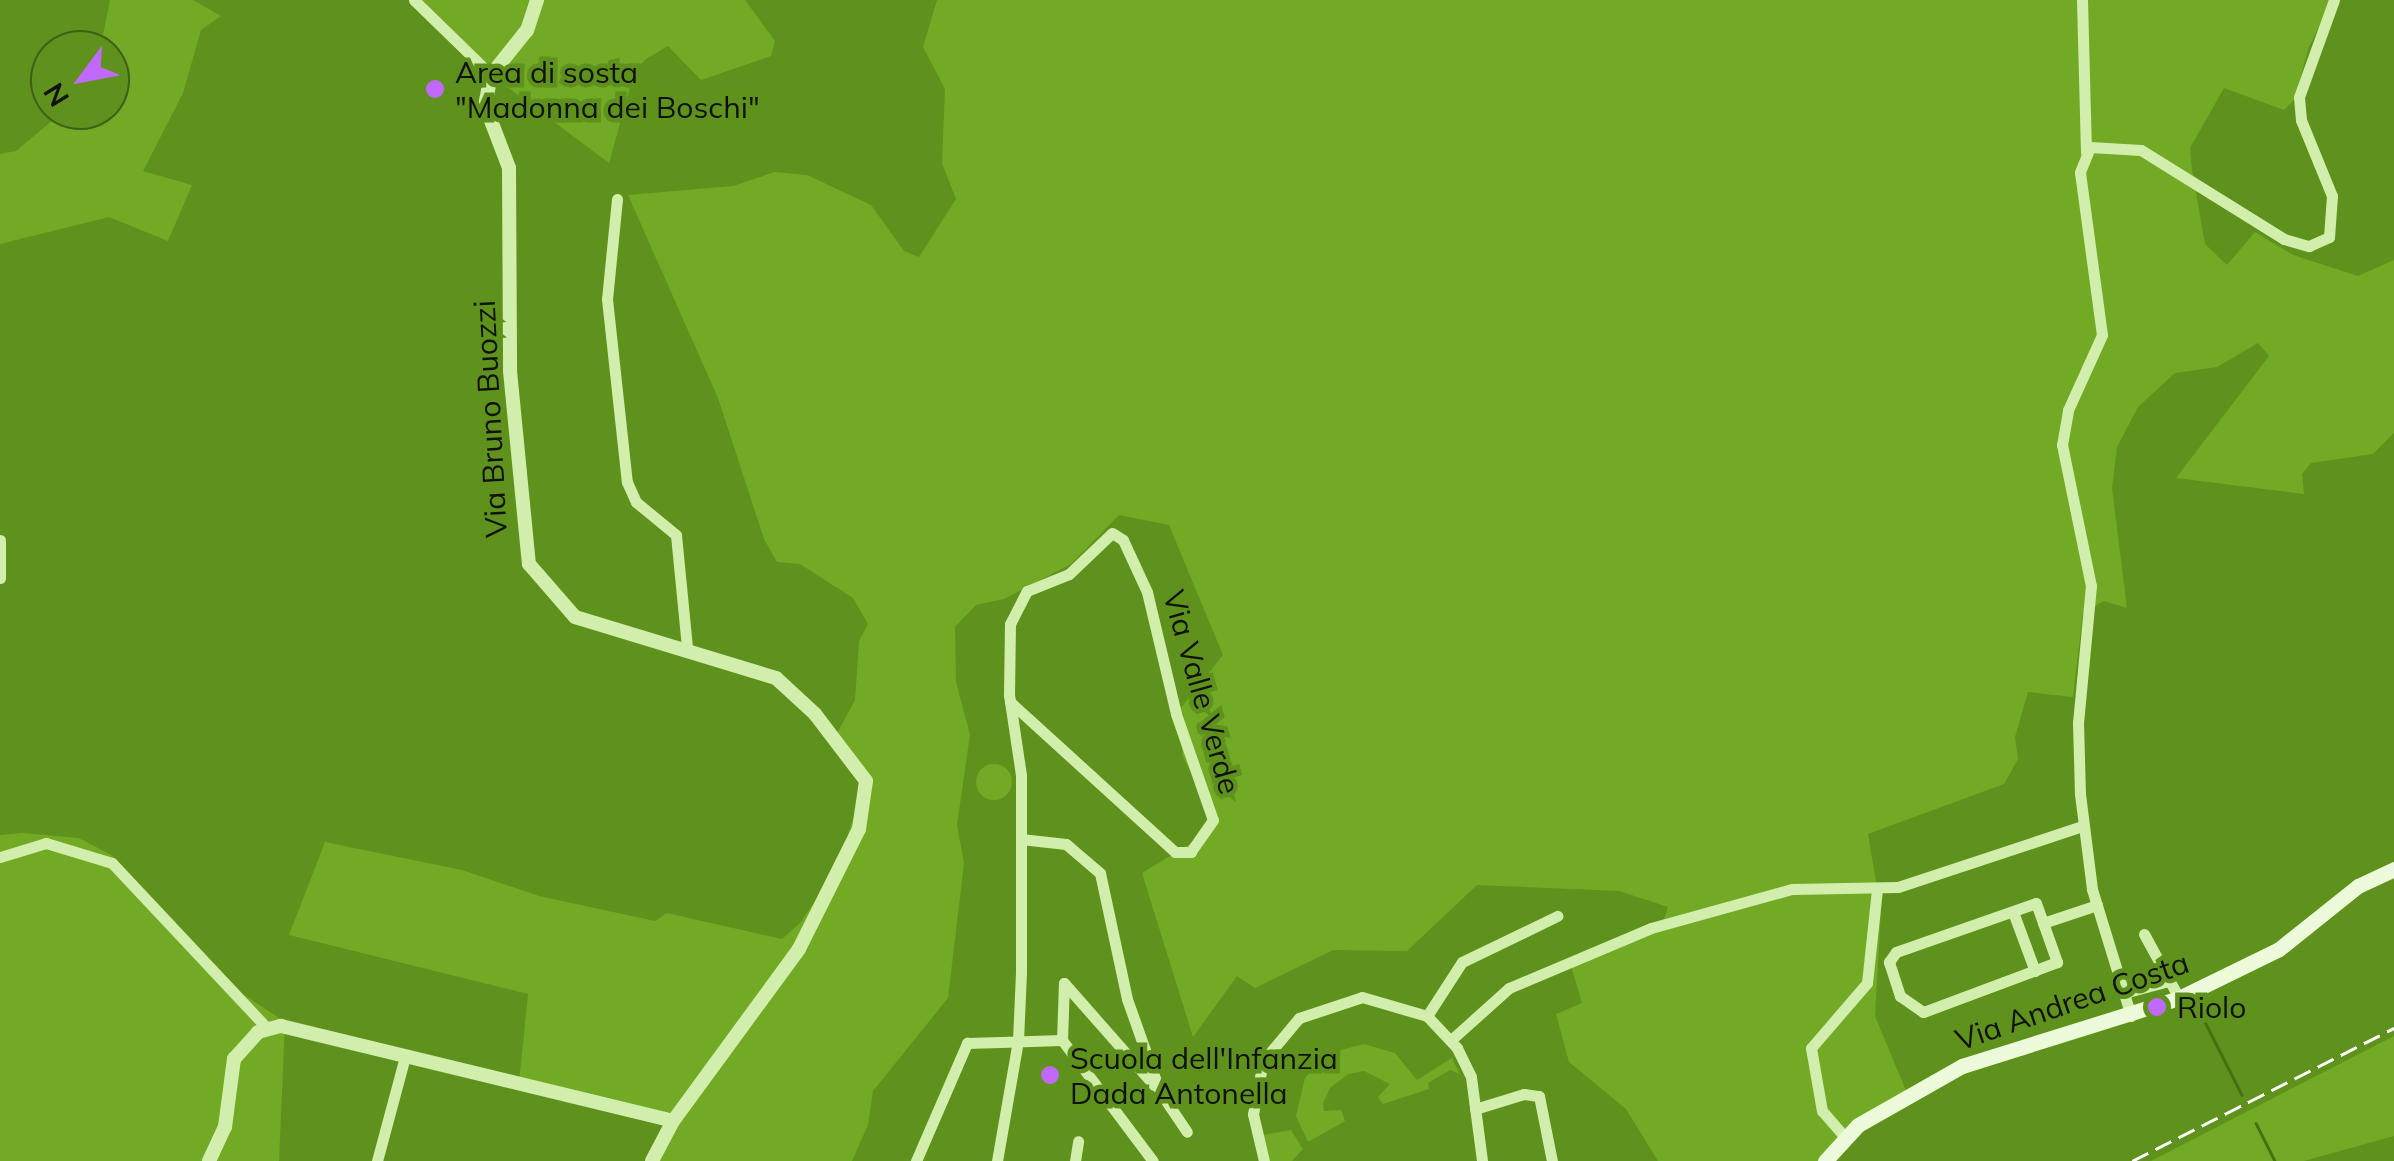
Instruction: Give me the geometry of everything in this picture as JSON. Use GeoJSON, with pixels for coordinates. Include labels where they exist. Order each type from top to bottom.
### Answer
{"type":"FeatureCollection","features":[{"type":"Feature","properties":{"kind":"main road","name":"Via Andrea Costa"},"geometry":{"type":"LineString","coordinates":[[1825,1161],[1844,1136],[1962,1066],[2132,1017],[2179,998],[2279,948],[2358,886],[2394,869]]}},
{"type":"Feature","properties":{"kind":"street"},"geometry":{"type":"LineString","coordinates":[[414,0],[491,75],[527,30],[537,0]]}},
{"type":"Feature","properties":{"kind":"street"},"geometry":{"type":"LineString","coordinates":[[2082,0],[2086,152],[2081,203],[2102,335],[2068,410],[2062,458],[2090,586],[2078,724],[2082,826],[2096,906],[2132,1017]]}},
{"type":"Feature","properties":{"kind":"street"},"geometry":{"type":"LineString","coordinates":[[2086,152],[2097,144],[2141,150],[2284,238],[2320,244],[2334,230],[2334,206],[2299,98],[2334,0]]}},
{"type":"Feature","properties":{"kind":"street","name":"Via Bruno Buozzi"},"geometry":{"type":"LineString","coordinates":[[491,75],[485,114],[509,168],[510,371],[529,564],[575,617],[759,670],[791,688],[862,771],[866,795],[845,861],[799,949],[673,1121],[652,1161]]}},
{"type":"Feature","properties":{"kind":"street"},"geometry":{"type":"LineString","coordinates":[[617,198],[607,298],[627,482],[636,502],[671,527],[679,543],[687,648]]}},
{"type":"Feature","properties":{"kind":"street","name":"Via Valle Verde"},"geometry":{"type":"LineString","coordinates":[[997,1161],[1018,1041],[1021,839],[1010,702],[1008,635],[1021,597],[1070,574],[1108,536],[1120,536],[1155,614],[1176,714],[1213,820],[1196,848],[1175,852],[1010,702]]}},
{"type":"Feature","properties":{"kind":"street"},"geometry":{"type":"LineString","coordinates":[[0,540],[0,578]]}},
{"type":"Feature","properties":{"kind":"street"},"geometry":{"type":"LineString","coordinates":[[1451,1040],[1509,988],[1651,928],[1792,889],[1877,890],[2082,826]]}},
{"type":"Feature","properties":{"kind":"street"},"geometry":{"type":"LineString","coordinates":[[1021,839],[1066,844],[1100,874],[1112,949],[1160,1092]]}},
{"type":"Feature","properties":{"kind":"street"},"geometry":{"type":"LineString","coordinates":[[0,857],[46,843],[112,863],[267,1028],[301,1030],[404,1060],[673,1121]]}},
{"type":"Feature","properties":{"kind":"street"},"geometry":{"type":"LineString","coordinates":[[1844,1136],[1822,1112],[1811,1048],[1866,983],[1877,890]]}},
{"type":"Feature","properties":{"kind":"street"},"geometry":{"type":"LineString","coordinates":[[2036,904],[2044,923],[2057,962],[1923,1012],[1900,996],[1890,972],[1896,952],[2036,904]]}},
{"type":"Feature","properties":{"kind":"street"},"geometry":{"type":"LineString","coordinates":[[2044,923],[2096,906]]}},
{"type":"Feature","properties":{"kind":"street"},"geometry":{"type":"LineString","coordinates":[[2014,912],[2034,970]]}},
{"type":"Feature","properties":{"kind":"street"},"geometry":{"type":"LineString","coordinates":[[1427,1016],[1462,962],[1557,916]]}},
{"type":"Feature","properties":{"kind":"street"},"geometry":{"type":"LineString","coordinates":[[2144,934],[2179,998]]}},
{"type":"Feature","properties":{"kind":"street"},"geometry":{"type":"LineString","coordinates":[[2124,994],[2168,982]]}},
{"type":"Feature","properties":{"kind":"street"},"geometry":{"type":"LineString","coordinates":[[1154,1161],[1062,1040],[1064,984],[1160,1092],[1187,1132]]}},
{"type":"Feature","properties":{"kind":"street"},"geometry":{"type":"LineString","coordinates":[[1264,1161],[1253,1097],[1263,1061],[1288,1028],[1310,1011],[1352,997],[1389,1000],[1427,1016],[1451,1040],[1469,1072],[1482,1161]]}},
{"type":"Feature","properties":{"kind":"street"},"geometry":{"type":"LineString","coordinates":[[209,1161],[225,1128],[234,1059],[267,1028]]}},
{"type":"Feature","properties":{"kind":"street"},"geometry":{"type":"LineString","coordinates":[[916,1161],[967,1043],[1062,1040]]}},
{"type":"Feature","properties":{"kind":"street"},"geometry":{"type":"LineString","coordinates":[[377,1161],[404,1060]]}},
{"type":"Feature","properties":{"kind":"street"},"geometry":{"type":"LineString","coordinates":[[1475,1110],[1524,1094],[1539,1096],[1552,1161]]}},
{"type":"Feature","properties":{"kind":"street"},"geometry":{"type":"LineString","coordinates":[[1075,1161],[1078,1142]]}},
{"type":"Feature","properties":{"kind":"green space"},"geometry":{"type":"Polygon","coordinates":[[[110,0],[193,0],[221,16],[201,30],[183,93],[143,171],[192,185],[168,241],[109,217],[0,244],[0,154],[16,151],[41,130],[130,130],[130,30],[104,30],[110,0]]]}},
{"type":"Feature","properties":{"kind":"green space"},"geometry":{"type":"Polygon","coordinates":[[[417,0],[745,0],[775,41],[771,56],[701,80],[668,46],[646,59],[635,70],[609,163],[478,65],[417,0]]]}},
{"type":"Feature","properties":{"kind":"green space"},"geometry":{"type":"Polygon","coordinates":[[[937,0],[2332,0],[2308,49],[2295,99],[2284,110],[2224,88],[2190,148],[2192,170],[2205,244],[2227,265],[2255,232],[2293,255],[2358,276],[2394,260],[2394,433],[2373,454],[2311,463],[2302,474],[2304,494],[2176,478],[2269,356],[2258,343],[2217,367],[2175,373],[2138,407],[2117,447],[2112,488],[2127,608],[2104,601],[2083,613],[2073,697],[2028,692],[2015,737],[2018,759],[2004,784],[1868,834],[1881,911],[1875,1016],[1907,1093],[1827,1161],[1658,1161],[1626,1109],[1569,1062],[1556,1014],[1582,1003],[1570,962],[1662,925],[1668,907],[1619,891],[1477,885],[1407,951],[1333,950],[1255,988],[1237,976],[1193,1037],[1142,873],[1198,839],[1208,820],[1205,799],[1183,757],[1177,713],[1223,655],[1169,525],[1119,515],[1071,564],[1004,599],[976,605],[955,627],[956,682],[970,735],[957,825],[964,863],[948,998],[873,1091],[868,1125],[852,1161],[654,1161],[669,1126],[519,1082],[528,994],[289,935],[325,842],[462,870],[539,896],[655,921],[667,913],[782,939],[800,923],[838,868],[863,785],[834,739],[855,700],[859,641],[868,624],[853,598],[800,564],[777,562],[764,539],[718,398],[628,195],[733,186],[775,172],[807,175],[871,205],[904,251],[919,257],[956,199],[942,163],[945,89],[923,47],[937,0]]]}},
{"type":"Feature","properties":{"kind":"green space"},"geometry":{"type":"Polygon","coordinates":[[[994,764],[1007,769],[1012,782],[1007,795],[994,800],[981,795],[976,782],[981,769],[994,764]]]}},
{"type":"Feature","properties":{"kind":"green space"},"geometry":{"type":"Polygon","coordinates":[[[0,835],[79,838],[113,856],[226,983],[285,1022],[279,1161],[0,1161],[0,835]]]}},
{"type":"Feature","properties":{"kind":"green space"},"geometry":{"type":"Polygon","coordinates":[[[2394,1036],[2394,1136],[2304,1161],[2151,1161],[2394,1036]]]}},
{"type":"Feature","properties":{"kind":"green space"},"geometry":{"type":"Polygon","coordinates":[[[1364,1044],[1395,1053],[1417,1080],[1452,1058],[1460,1074],[1450,1070],[1428,1083],[1429,1089],[1383,1104],[1378,1097],[1390,1084],[1364,1071],[1348,1074],[1330,1088],[1323,1103],[1324,1111],[1341,1110],[1345,1121],[1308,1142],[1296,1116],[1305,1078],[1326,1054],[1364,1044]]]}},
{"type":"Feature","properties":{"kind":"green space"},"geometry":{"type":"Polygon","coordinates":[[[1291,1130],[1303,1149],[1292,1161],[1270,1161],[1263,1135],[1291,1130]]]}},
{"type":"Feature","properties":{"kind":"waterway"},"geometry":{"type":"LineString","coordinates":[[2194,1000],[2242,1095]]}},
{"type":"Feature","properties":{"kind":"waterway"},"geometry":{"type":"LineString","coordinates":[[2256,1123],[2275,1161]]}},
{"type":"Feature","properties":{"kind":"railway"},"geometry":{"type":"LineString","coordinates":[[2132,1161],[2394,1028]]}},
{"type":"Feature","properties":{"kind":"place","name":"Area di sosta \"Madonna dei Boschi\""},"geometry":{"type":"Point","coordinates":[435,89]}},
{"type":"Feature","properties":{"kind":"place","name":"Riolo"},"geometry":{"type":"Point","coordinates":[2157,1007]}},
{"type":"Feature","properties":{"kind":"place","name":"Scuola dell'Infanzia Dada Antonella"},"geometry":{"type":"Point","coordinates":[1050,1075]}}]}
